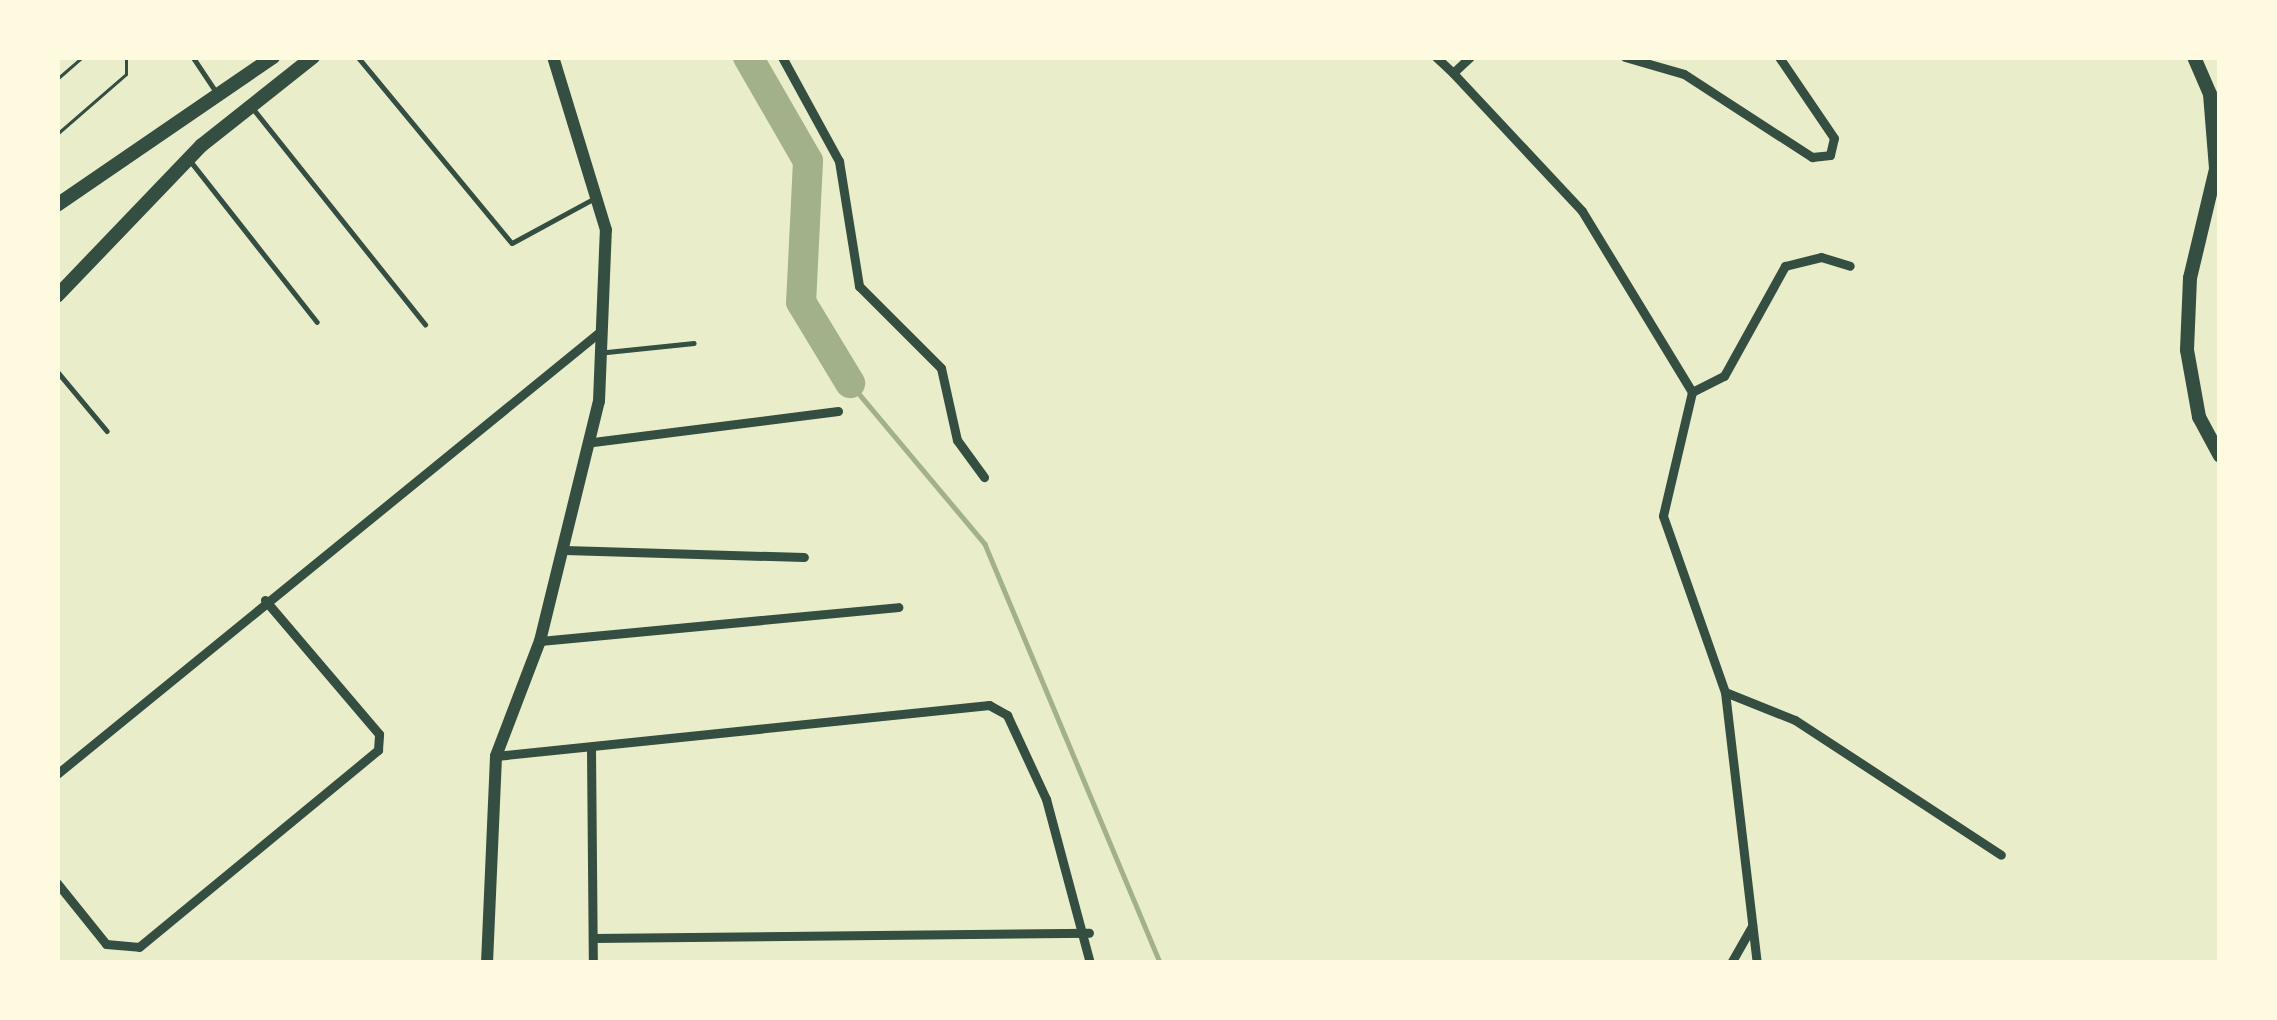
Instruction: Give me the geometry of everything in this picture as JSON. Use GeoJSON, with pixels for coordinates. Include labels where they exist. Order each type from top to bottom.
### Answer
{"type":"FeatureCollection","features":[{"type":"Feature","properties":{"kind":"main road"},"geometry":{"type":"LineString","coordinates":[[57,205],[220,98],[272,57]]}},
{"type":"Feature","properties":{"kind":"main road"},"geometry":{"type":"LineString","coordinates":[[57,296],[189,158],[313,57]]}},
{"type":"Feature","properties":{"kind":"main road"},"geometry":{"type":"LineString","coordinates":[[2194,57],[2210,94],[2216,169],[2190,278],[2187,350],[2199,416],[2220,456]]}},
{"type":"Feature","properties":{"kind":"street"},"geometry":{"type":"LineString","coordinates":[[487,963],[496,755],[540,640],[565,550],[593,442],[601,352],[600,194],[554,57]]}},
{"type":"Feature","properties":{"kind":"street"},"geometry":{"type":"LineString","coordinates":[[782,57],[838,161],[860,286],[876,315],[941,368],[957,440],[984,477]]}},
{"type":"Feature","properties":{"kind":"street"},"geometry":{"type":"LineString","coordinates":[[1436,57],[1582,212],[1692,392],[1663,516],[1725,692],[1757,963]]}},
{"type":"Feature","properties":{"kind":"street"},"geometry":{"type":"LineString","coordinates":[[1453,73],[1470,57]]}},
{"type":"Feature","properties":{"kind":"street"},"geometry":{"type":"LineString","coordinates":[[1625,57],[1684,74],[1812,157],[1830,155],[1834,138],[1780,57]]}},
{"type":"Feature","properties":{"kind":"street"},"geometry":{"type":"LineString","coordinates":[[1692,392],[1724,376],[1785,266],[1821,257],[1850,266]]}},
{"type":"Feature","properties":{"kind":"street"},"geometry":{"type":"LineString","coordinates":[[57,774],[602,330]]}},
{"type":"Feature","properties":{"kind":"street"},"geometry":{"type":"LineString","coordinates":[[593,442],[838,411]]}},
{"type":"Feature","properties":{"kind":"street"},"geometry":{"type":"LineString","coordinates":[[565,550],[804,557]]}},
{"type":"Feature","properties":{"kind":"street"},"geometry":{"type":"LineString","coordinates":[[57,883],[106,944],[140,947],[379,750],[379,734],[265,600]]}},
{"type":"Feature","properties":{"kind":"street"},"geometry":{"type":"LineString","coordinates":[[540,640],[898,607]]}},
{"type":"Feature","properties":{"kind":"street"},"geometry":{"type":"LineString","coordinates":[[1725,692],[1795,720],[2001,855]]}},
{"type":"Feature","properties":{"kind":"street"},"geometry":{"type":"LineString","coordinates":[[496,755],[591,749],[989,704],[1006,715],[1046,799],[1088,933],[1090,963]]}},
{"type":"Feature","properties":{"kind":"street"},"geometry":{"type":"LineString","coordinates":[[591,749],[593,963]]}},
{"type":"Feature","properties":{"kind":"street"},"geometry":{"type":"LineString","coordinates":[[1731,963],[1752,926]]}},
{"type":"Feature","properties":{"kind":"street"},"geometry":{"type":"LineString","coordinates":[[592,938],[1088,933]]}},
{"type":"Feature","properties":{"kind":"lane"},"geometry":{"type":"LineString","coordinates":[[193,57],[220,98]]}},
{"type":"Feature","properties":{"kind":"lane"},"geometry":{"type":"LineString","coordinates":[[358,57],[512,243],[600,194]]}},
{"type":"Feature","properties":{"kind":"lane"},"geometry":{"type":"LineString","coordinates":[[251,106],[425,323]]}},
{"type":"Feature","properties":{"kind":"lane"},"geometry":{"type":"LineString","coordinates":[[189,158],[317,322]]}},
{"type":"Feature","properties":{"kind":"lane"},"geometry":{"type":"LineString","coordinates":[[601,352],[694,344]]}},
{"type":"Feature","properties":{"kind":"lane"},"geometry":{"type":"LineString","coordinates":[[57,371],[107,430]]}},
{"type":"Feature","properties":{"kind":"path"},"geometry":{"type":"LineString","coordinates":[[57,79],[82,57]]}},
{"type":"Feature","properties":{"kind":"path"},"geometry":{"type":"LineString","coordinates":[[57,134],[126,74],[126,57]]}},
{"type":"Feature","properties":{"kind":"waterway"},"geometry":{"type":"LineString","coordinates":[[748,57],[808,161],[801,302],[850,383]]}},
{"type":"Feature","properties":{"kind":"waterway"},"geometry":{"type":"LineString","coordinates":[[850,383],[985,544],[1160,963]]}}]}
